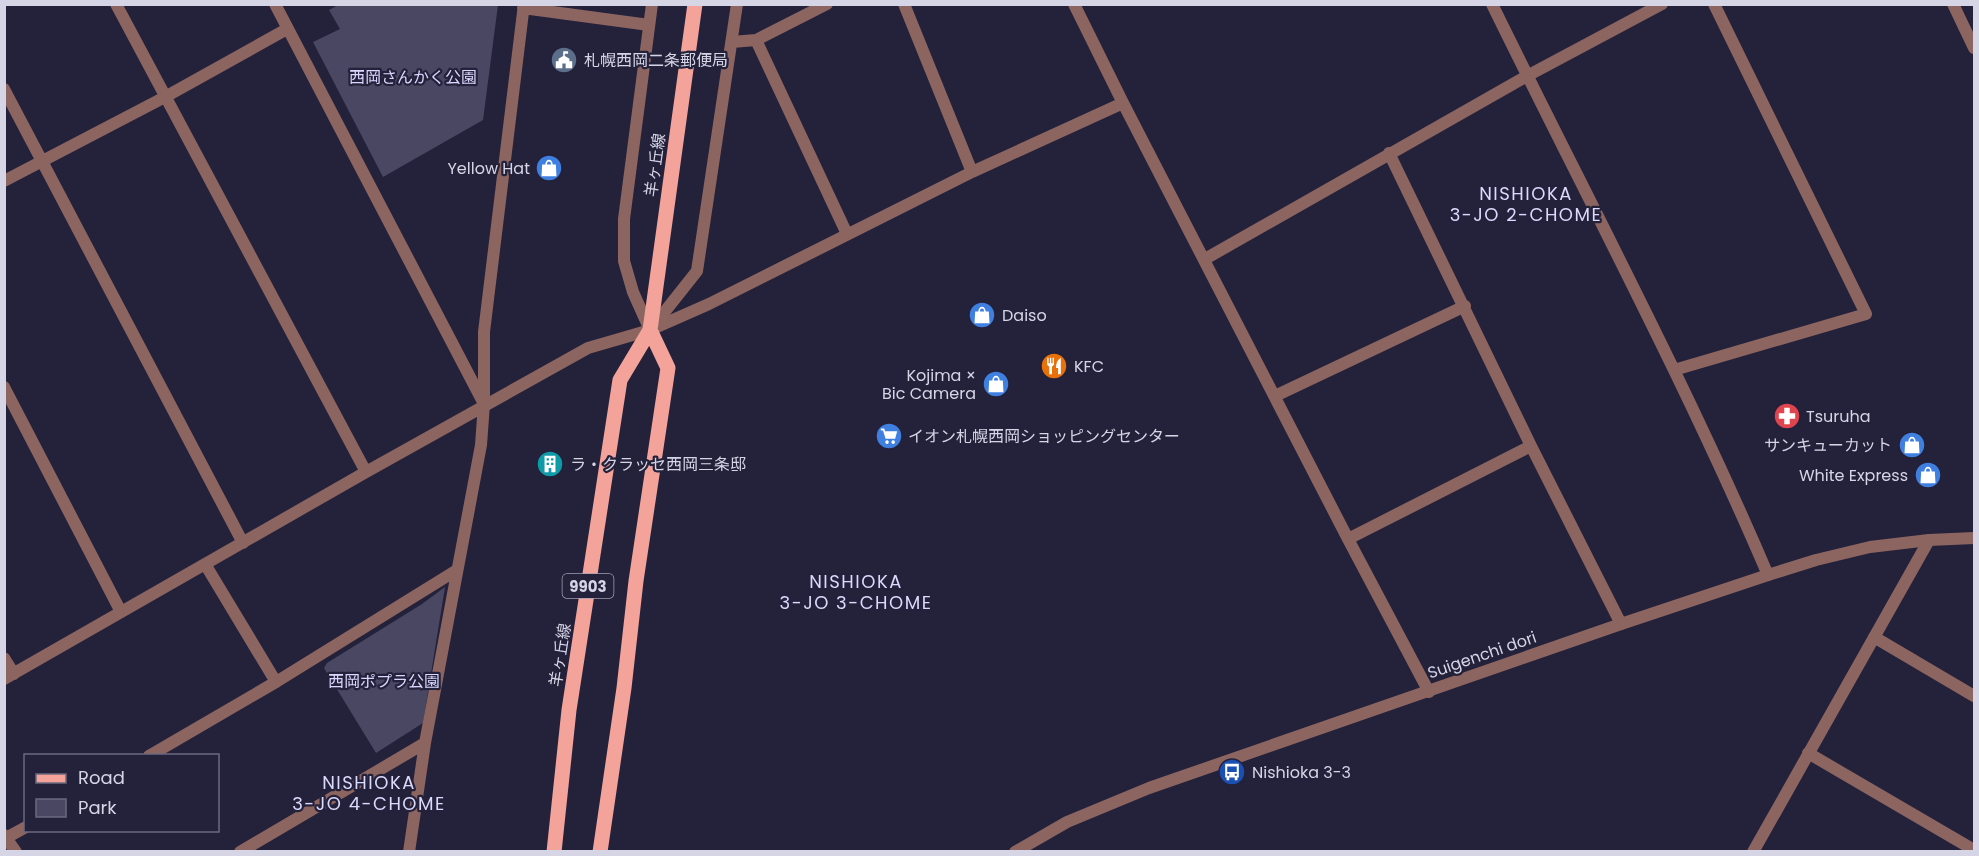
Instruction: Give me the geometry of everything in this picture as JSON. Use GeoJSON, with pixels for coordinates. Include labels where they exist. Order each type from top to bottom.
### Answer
{"type":"FeatureCollection","features":[{"type":"Feature","properties":{"kind":"main road","name":"羊ヶ丘線"},"geometry":{"type":"LineString","coordinates":[[554,852],[569,710],[620,380],[650,330],[695,4]]}},
{"type":"Feature","properties":{"kind":"main road","name":"9903"},"geometry":{"type":"LineString","coordinates":[[600,852],[624,688],[636,580],[668,368],[650,330]]}},
{"type":"Feature","properties":{"kind":"street"},"geometry":{"type":"LineString","coordinates":[[116,4],[366,472]]}},
{"type":"Feature","properties":{"kind":"street"},"geometry":{"type":"LineString","coordinates":[[275,4],[484,404]]}},
{"type":"Feature","properties":{"kind":"street"},"geometry":{"type":"LineString","coordinates":[[650,330],[633,292],[624,261],[624,219],[652,4]]}},
{"type":"Feature","properties":{"kind":"street"},"geometry":{"type":"LineString","coordinates":[[650,330],[696,271],[737,4]]}},
{"type":"Feature","properties":{"kind":"street"},"geometry":{"type":"LineString","coordinates":[[732,42],[756,40],[827,4]]}},
{"type":"Feature","properties":{"kind":"street"},"geometry":{"type":"LineString","coordinates":[[904,4],[972,172]]}},
{"type":"Feature","properties":{"kind":"street"},"geometry":{"type":"LineString","coordinates":[[1074,4],[1123,104],[1429,692]]}},
{"type":"Feature","properties":{"kind":"street"},"geometry":{"type":"LineString","coordinates":[[1492,4],[1674,370],[1737,503],[1768,576]]}},
{"type":"Feature","properties":{"kind":"street"},"geometry":{"type":"LineString","coordinates":[[1205,259],[1389,153],[1662,4]]}},
{"type":"Feature","properties":{"kind":"street"},"geometry":{"type":"LineString","coordinates":[[1674,370],[1866,314],[1714,4]]}},
{"type":"Feature","properties":{"kind":"street"},"geometry":{"type":"LineString","coordinates":[[1953,4],[1974,48]]}},
{"type":"Feature","properties":{"kind":"street"},"geometry":{"type":"LineString","coordinates":[[409,852],[425,743],[481,445],[484,404],[484,332],[523,6],[649,26]]}},
{"type":"Feature","properties":{"kind":"street"},"geometry":{"type":"LineString","coordinates":[[4,181],[165,97],[287,29]]}},
{"type":"Feature","properties":{"kind":"street"},"geometry":{"type":"LineString","coordinates":[[756,40],[847,234]]}},
{"type":"Feature","properties":{"kind":"street"},"geometry":{"type":"LineString","coordinates":[[4,89],[243,543]]}},
{"type":"Feature","properties":{"kind":"street"},"geometry":{"type":"LineString","coordinates":[[4,658],[9,677],[484,404],[588,348],[650,330],[709,304],[972,172],[1123,104]]}},
{"type":"Feature","properties":{"kind":"street"},"geometry":{"type":"LineString","coordinates":[[1389,153],[1531,446],[1621,624]]}},
{"type":"Feature","properties":{"kind":"street"},"geometry":{"type":"LineString","coordinates":[[1275,396],[1465,306]]}},
{"type":"Feature","properties":{"kind":"street"},"geometry":{"type":"LineString","coordinates":[[4,387],[121,612]]}},
{"type":"Feature","properties":{"kind":"street"},"geometry":{"type":"LineString","coordinates":[[1348,539],[1531,446]]}},
{"type":"Feature","properties":{"kind":"street","name":"Suigenchi dori"},"geometry":{"type":"LineString","coordinates":[[1015,852],[1067,822],[1149,788],[1621,624],[1816,560],[1870,547],[1929,540],[1974,538]]}},
{"type":"Feature","properties":{"kind":"street"},"geometry":{"type":"LineString","coordinates":[[1753,852],[1929,540]]}},
{"type":"Feature","properties":{"kind":"street"},"geometry":{"type":"LineString","coordinates":[[205,564],[276,682]]}},
{"type":"Feature","properties":{"kind":"street"},"geometry":{"type":"LineString","coordinates":[[152,754],[276,682],[457,570]]}},
{"type":"Feature","properties":{"kind":"street"},"geometry":{"type":"LineString","coordinates":[[1874,637],[1974,696]]}},
{"type":"Feature","properties":{"kind":"street"},"geometry":{"type":"LineString","coordinates":[[240,852],[425,743]]}},
{"type":"Feature","properties":{"kind":"street"},"geometry":{"type":"LineString","coordinates":[[1808,753],[1974,850]]}},
{"type":"Feature","properties":{"kind":"street"},"geometry":{"type":"LineString","coordinates":[[16,852],[5,837],[24,828]]}},
{"type":"Feature","properties":{"kind":"green space","name":"西岡さんかく公園"},"geometry":{"type":"Polygon","coordinates":[[[340,4],[498,5],[483,120],[383,177],[313,42],[340,29],[329,10],[340,4]]]}},
{"type":"Feature","properties":{"kind":"green space","name":"西岡ポプラ公園"},"geometry":{"type":"Polygon","coordinates":[[[445,587],[423,723],[376,753],[324,668],[327,663],[422,604],[445,587]]]}},
{"type":"Feature","properties":{"kind":"place","name":"札幌西岡二条郵便局"},"geometry":{"type":"Point","coordinates":[564,60]}},
{"type":"Feature","properties":{"kind":"place","name":"Yellow Hat"},"geometry":{"type":"Point","coordinates":[549,168]}},
{"type":"Feature","properties":{"kind":"place","name":"Daiso"},"geometry":{"type":"Point","coordinates":[982,315]}},
{"type":"Feature","properties":{"kind":"place","name":"KFC"},"geometry":{"type":"Point","coordinates":[1054,366]}},
{"type":"Feature","properties":{"kind":"place","name":"Kojima × Bic Camera"},"geometry":{"type":"Point","coordinates":[996,384]}},
{"type":"Feature","properties":{"kind":"place","name":"Tsuruha"},"geometry":{"type":"Point","coordinates":[1787,416]}},
{"type":"Feature","properties":{"kind":"place","name":"イオン札幌西岡ショッピングセンター"},"geometry":{"type":"Point","coordinates":[889,436]}},
{"type":"Feature","properties":{"kind":"place","name":"サンキューカット"},"geometry":{"type":"Point","coordinates":[1912,445]}},
{"type":"Feature","properties":{"kind":"place","name":"ラ・クラッセ西岡三条邸"},"geometry":{"type":"Point","coordinates":[550,464]}},
{"type":"Feature","properties":{"kind":"place","name":"White Express"},"geometry":{"type":"Point","coordinates":[1928,475]}},
{"type":"Feature","properties":{"kind":"place","name":"Nishioka 3-3"},"geometry":{"type":"Point","coordinates":[1232,772]}},
{"type":"Feature","properties":{"kind":"district","name":"NISHIOKA 3-JO 2-CHOME"},"geometry":{"type":"Point","coordinates":[1526,203]}},
{"type":"Feature","properties":{"kind":"district","name":"NISHIOKA 3-JO 3-CHOME"},"geometry":{"type":"Point","coordinates":[856,591]}},
{"type":"Feature","properties":{"kind":"district","name":"NISHIOKA 3-JO 4-CHOME"},"geometry":{"type":"Point","coordinates":[369,792]}}]}
